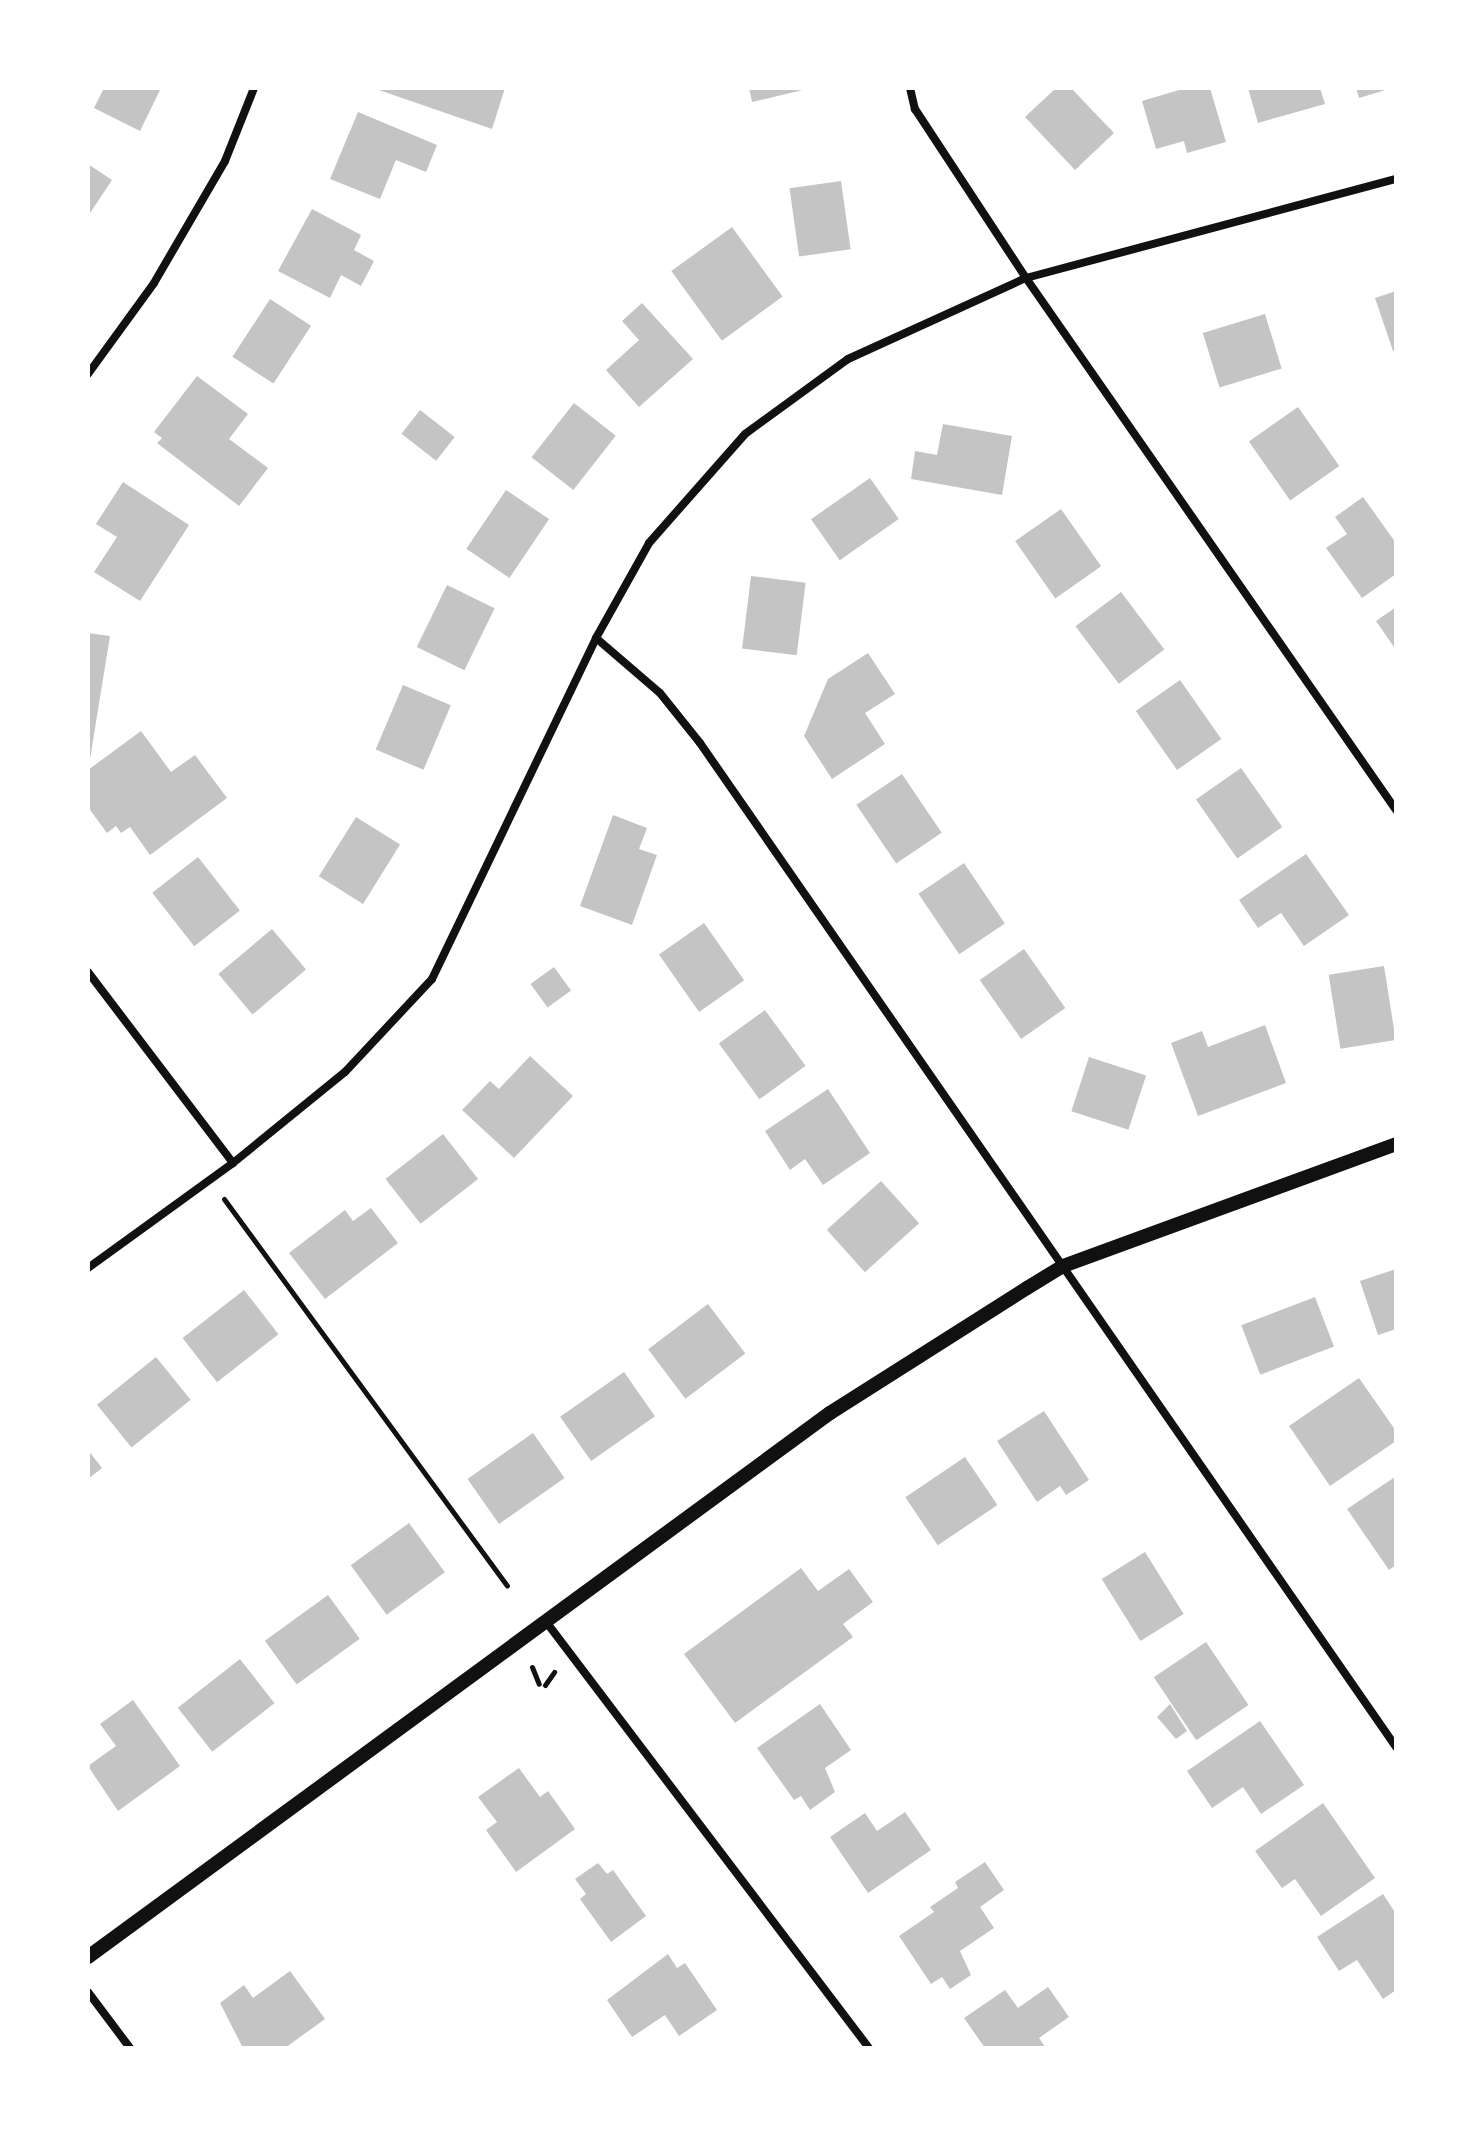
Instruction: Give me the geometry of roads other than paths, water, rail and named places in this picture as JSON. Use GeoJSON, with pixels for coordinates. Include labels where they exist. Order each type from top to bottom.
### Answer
{"type":"FeatureCollection","features":[{"type":"Feature","properties":{"kind":"street"},"geometry":{"type":"LineString","coordinates":[[88,374],[170,256],[225,161],[254,88]]}},
{"type":"Feature","properties":{"kind":"street"},"geometry":{"type":"LineString","coordinates":[[910,88],[915,109],[1026,278],[1396,810]]}},
{"type":"Feature","properties":{"kind":"street"},"geometry":{"type":"LineString","coordinates":[[88,1268],[233,1163],[345,1072],[432,979],[596,638],[649,543],[745,434],[848,359],[1026,278],[1396,179]]}},
{"type":"Feature","properties":{"kind":"street"},"geometry":{"type":"LineString","coordinates":[[596,638],[652,685],[700,743],[1396,1747]]}},
{"type":"Feature","properties":{"kind":"street"},"geometry":{"type":"LineString","coordinates":[[88,972],[233,1163]]}},
{"type":"Feature","properties":{"kind":"street"},"geometry":{"type":"LineString","coordinates":[[88,1957],[830,1413],[1063,1266],[1396,1144]]}},
{"type":"Feature","properties":{"kind":"street"},"geometry":{"type":"LineString","coordinates":[[547,1623],[869,2048]]}},
{"type":"Feature","properties":{"kind":"street"},"geometry":{"type":"LineString","coordinates":[[88,1992],[130,2048]]}}]}
